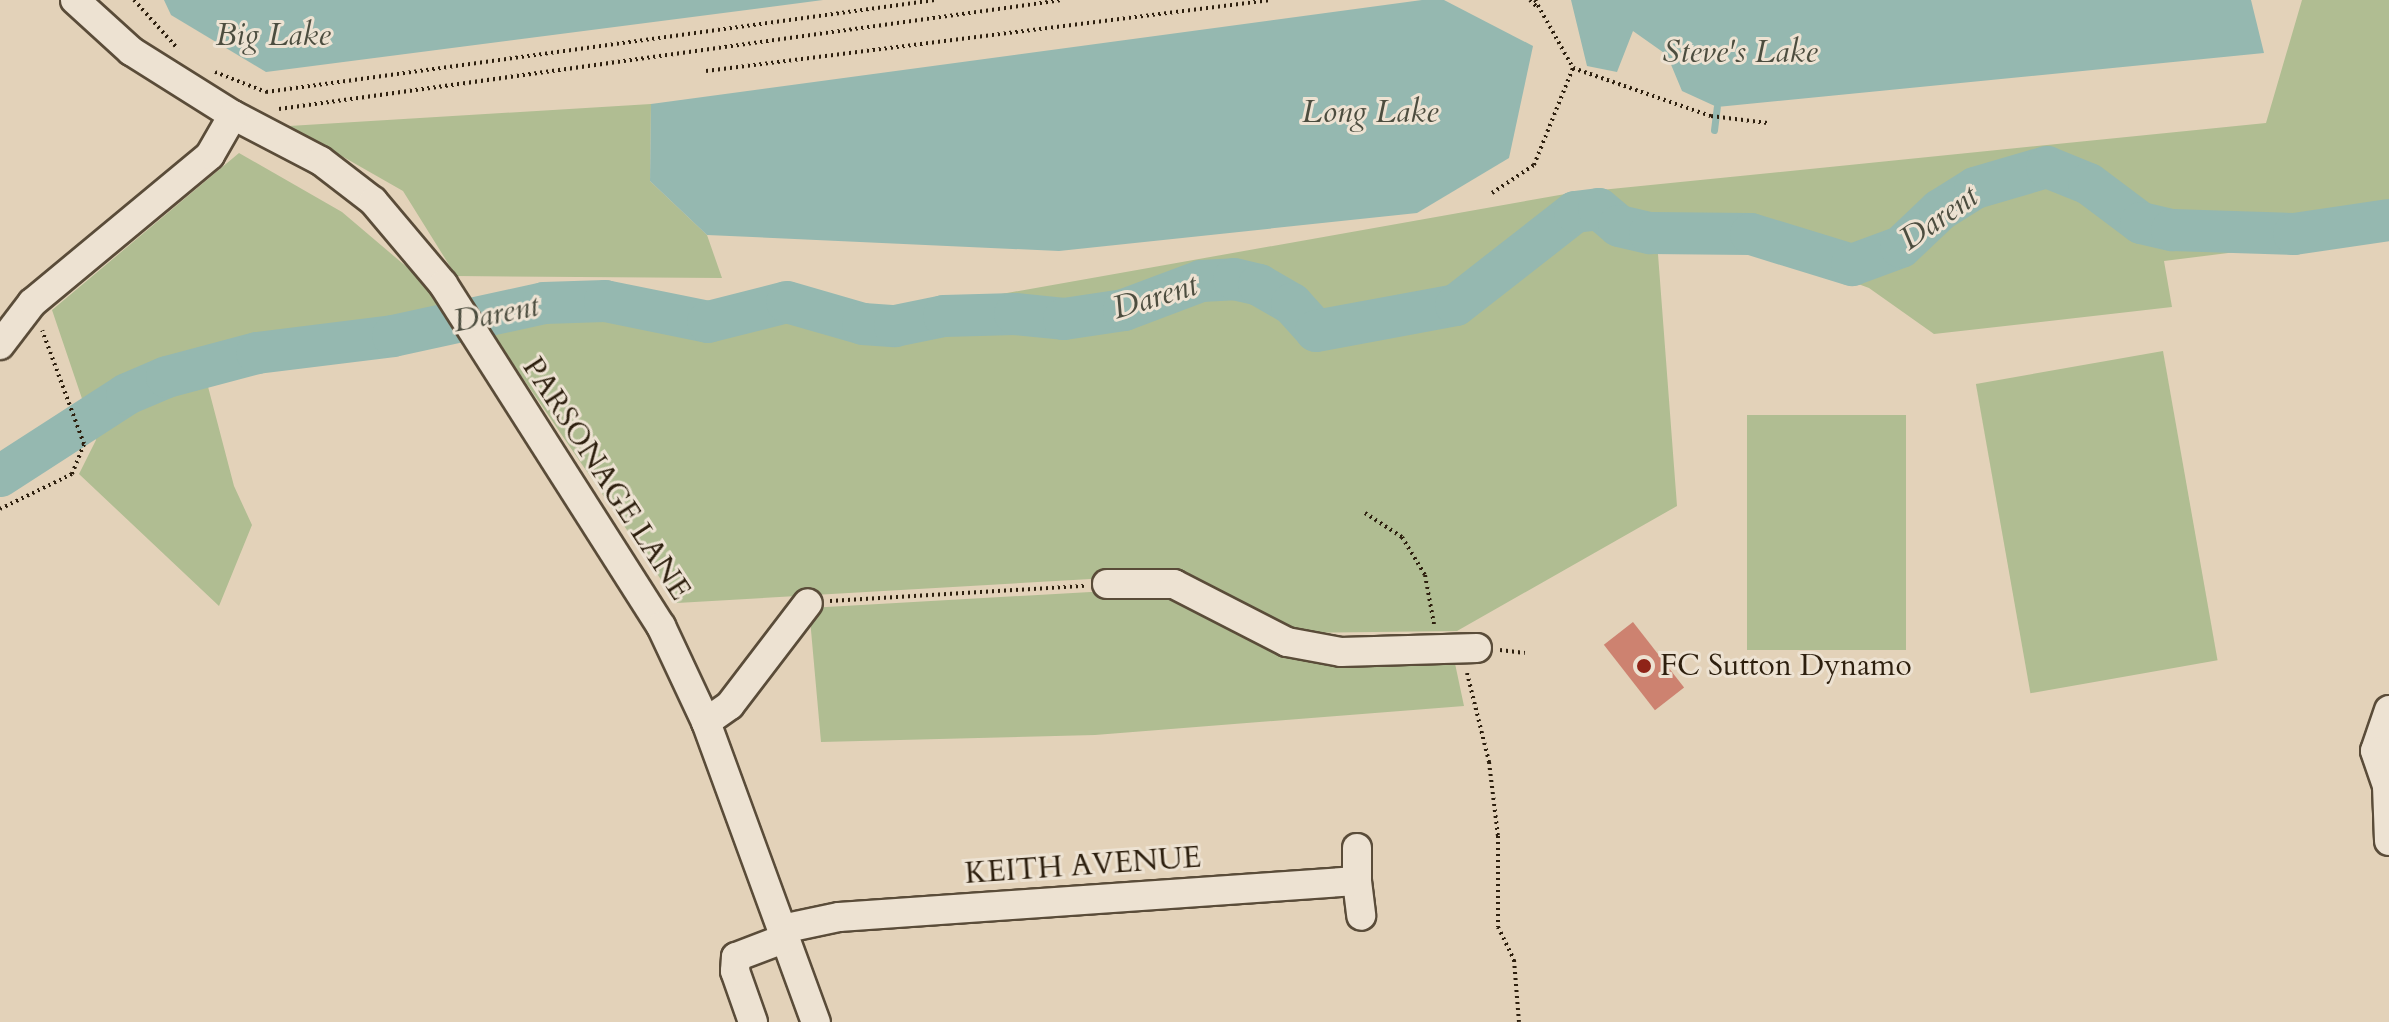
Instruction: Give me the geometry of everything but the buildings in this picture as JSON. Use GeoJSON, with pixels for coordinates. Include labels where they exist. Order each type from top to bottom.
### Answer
{"type":"FeatureCollection","features":[{"type":"Feature","properties":{"kind":"street","name":"PARSONAGE LANE"},"geometry":{"type":"LineString","coordinates":[[75,0],[131,51],[233,115],[321,161],[373,201],[443,284],[661,626],[706,722],[816,1022]]}},
{"type":"Feature","properties":{"kind":"street"},"geometry":{"type":"LineString","coordinates":[[0,345],[32,303],[210,155],[233,115]]}},
{"type":"Feature","properties":{"kind":"street"},"geometry":{"type":"LineString","coordinates":[[1107,584],[1174,584],[1287,642],[1341,652],[1460,647]]}},
{"type":"Feature","properties":{"kind":"street"},"geometry":{"type":"LineString","coordinates":[[706,722],[730,705],[808,603]]}},
{"type":"Feature","properties":{"kind":"street"},"geometry":{"type":"LineString","coordinates":[[2389,710],[2375,751],[2387,786],[2389,841]]}},
{"type":"Feature","properties":{"kind":"street"},"geometry":{"type":"LineString","coordinates":[[1357,848],[1361,916]]}},
{"type":"Feature","properties":{"kind":"street","name":"KEITH AVENUE"},"geometry":{"type":"LineString","coordinates":[[753,1022],[735,971],[736,957],[784,934],[839,917],[1357,881]]}},
{"type":"Feature","properties":{"kind":"path"},"geometry":{"type":"LineString","coordinates":[[134,0],[188,61]]}},
{"type":"Feature","properties":{"kind":"path"},"geometry":{"type":"LineString","coordinates":[[201,66],[266,92],[935,0]]}},
{"type":"Feature","properties":{"kind":"path"},"geometry":{"type":"LineString","coordinates":[[233,115],[1063,0]]}},
{"type":"Feature","properties":{"kind":"path"},"geometry":{"type":"LineString","coordinates":[[706,71],[1271,0]]}},
{"type":"Feature","properties":{"kind":"path"},"geometry":{"type":"LineString","coordinates":[[1533,0],[1573,68],[1711,116],[1768,123]]}},
{"type":"Feature","properties":{"kind":"path"},"geometry":{"type":"LineString","coordinates":[[1492,193],[1534,165],[1573,68]]}},
{"type":"Feature","properties":{"kind":"path"},"geometry":{"type":"LineString","coordinates":[[0,509],[72,474],[84,444],[32,303]]}},
{"type":"Feature","properties":{"kind":"path"},"geometry":{"type":"LineString","coordinates":[[1365,513],[1402,537],[1425,575],[1460,647],[1489,762],[1498,836],[1498,927],[1514,960],[1519,1022]]}},
{"type":"Feature","properties":{"kind":"path"},"geometry":{"type":"LineString","coordinates":[[808,603],[1107,584]]}},
{"type":"Feature","properties":{"kind":"green space"},"geometry":{"type":"Polygon","coordinates":[[[2302,0],[2389,0],[2389,233],[2164,261],[2172,307],[1934,334],[1869,288],[1742,241],[1657,241],[1677,506],[1457,631],[1291,633],[1108,578],[677,603],[485,323],[590,308],[711,328],[788,312],[891,332],[1028,321],[979,298],[1571,193],[2266,123],[2302,0]]]}},
{"type":"Feature","properties":{"kind":"green space"},"geometry":{"type":"Polygon","coordinates":[[[651,104],[650,181],[707,235],[722,278],[456,276],[403,191],[289,126],[651,104]]]}},
{"type":"Feature","properties":{"kind":"green space"},"geometry":{"type":"Polygon","coordinates":[[[239,153],[342,212],[428,285],[444,312],[200,356],[234,486],[252,525],[219,606],[79,474],[96,440],[52,310],[239,153]]]}},
{"type":"Feature","properties":{"kind":"green space"},"geometry":{"type":"Polygon","coordinates":[[[2163,351],[2218,660],[2030,693],[1976,384],[2163,351]]]}},
{"type":"Feature","properties":{"kind":"green space"},"geometry":{"type":"Polygon","coordinates":[[[1747,415],[1906,415],[1906,650],[1747,650],[1747,415]]]}},
{"type":"Feature","properties":{"kind":"green space"},"geometry":{"type":"Polygon","coordinates":[[[1108,591],[1173,597],[1273,647],[1453,654],[1464,706],[1095,735],[821,742],[809,608],[1108,591]]]}},
{"type":"Feature","properties":{"kind":"water","name":"Big Lake"},"geometry":{"type":"Polygon","coordinates":[[[164,0],[823,0],[266,72],[171,15],[164,0]]]}},
{"type":"Feature","properties":{"kind":"water","name":"Long Lake"},"geometry":{"type":"Polygon","coordinates":[[[1422,0],[1444,0],[1533,46],[1509,158],[1417,213],[1059,251],[707,235],[650,181],[651,104],[1422,0]]]}},
{"type":"Feature","properties":{"kind":"water","name":"Steve's Lake"},"geometry":{"type":"Polygon","coordinates":[[[1571,0],[2251,0],[2264,53],[1717,107],[1682,91],[1667,55],[1633,31],[1617,72],[1587,66],[1571,0]]]}},
{"type":"Feature","properties":{"kind":"waterway"},"geometry":{"type":"LineString","coordinates":[[1714,130],[1717,107]]}},
{"type":"Feature","properties":{"kind":"waterway","name":"Darent"},"geometry":{"type":"LineString","coordinates":[[0,476],[127,394],[167,377],[257,353],[393,336],[544,303],[605,301],[708,322],[787,302],[863,324],[895,326],[944,316],[1015,314],[1064,319],[1124,310],[1201,281],[1234,279],[1259,285],[1292,304],[1316,331],[1456,305],[1575,212],[1599,209],[1619,226],[1650,233],[1751,234],[1852,265],[1901,247],[1940,210],[1975,188],[2047,167],[2089,184],[2141,223],[2172,230],[2294,234],[2389,220]]}},
{"type":"Feature","properties":{"kind":"place","name":"FC Sutton Dynamo"},"geometry":{"type":"Point","coordinates":[1644,666]}}]}
